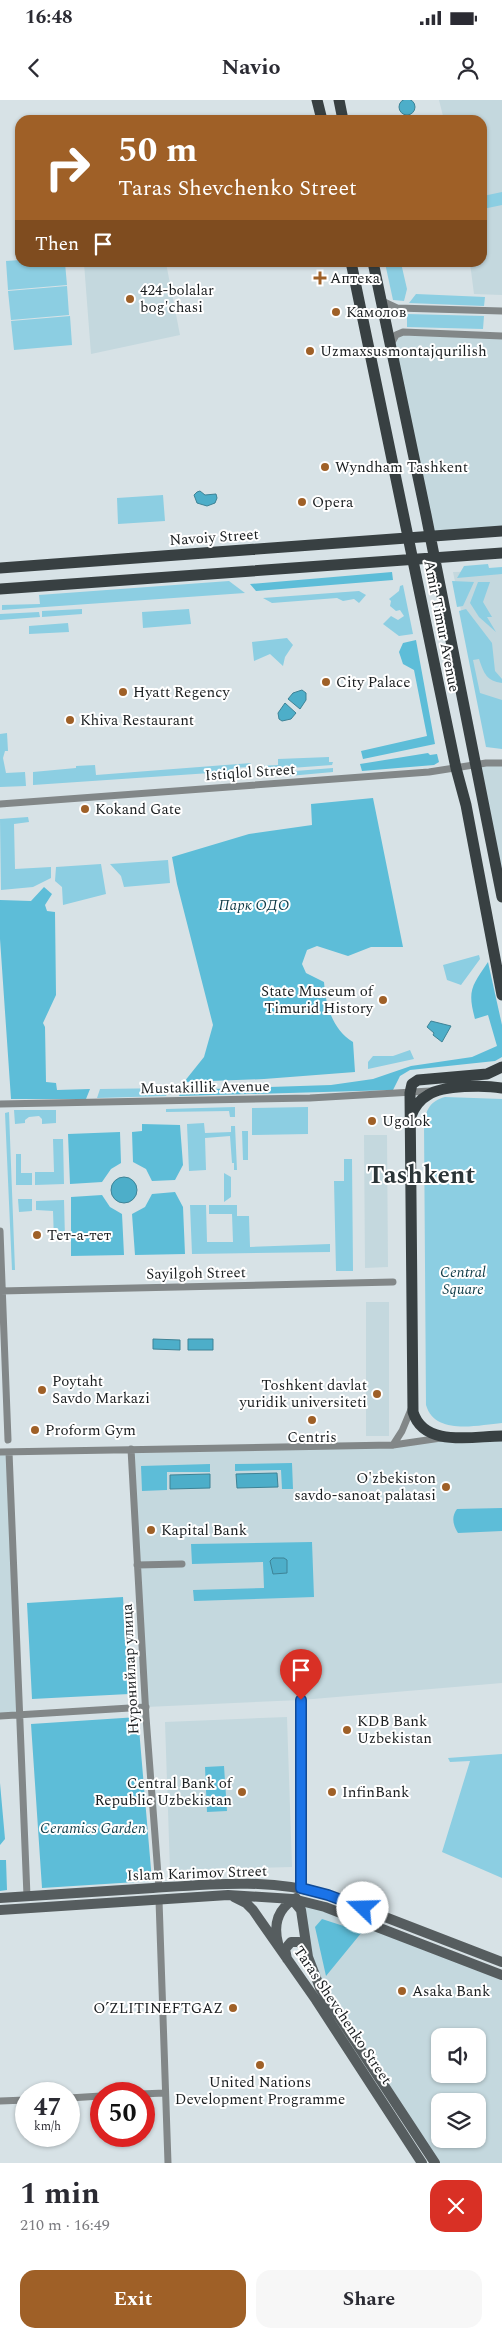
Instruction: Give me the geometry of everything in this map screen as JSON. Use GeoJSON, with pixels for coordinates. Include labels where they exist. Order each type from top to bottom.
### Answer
{"type":"FeatureCollection","features":[{"type":"Feature","properties":{"kind":"main road"},"geometry":{"type":"LineString","coordinates":[[317,100],[321,115]]}},
{"type":"Feature","properties":{"kind":"main road"},"geometry":{"type":"LineString","coordinates":[[339,100],[342,115]]}},
{"type":"Feature","properties":{"kind":"main road","name":"Amir Timur Avenue"},"geometry":{"type":"LineString","coordinates":[[352,267],[456,768],[468,814],[502,995]]}},
{"type":"Feature","properties":{"kind":"main road","name":"Amir Timur Avenue"},"geometry":{"type":"LineString","coordinates":[[374,267],[431,536],[502,897]]}},
{"type":"Feature","properties":{"kind":"main road"},"geometry":{"type":"LineString","coordinates":[[380,401],[401,396]]}},
{"type":"Feature","properties":{"kind":"main road","name":"Navoiy Street"},"geometry":{"type":"LineString","coordinates":[[0,568],[502,531]]}},
{"type":"Feature","properties":{"kind":"main road"},"geometry":{"type":"LineString","coordinates":[[0,589],[502,553]]}},
{"type":"Feature","properties":{"kind":"main road"},"geometry":{"type":"LineString","coordinates":[[502,1067],[488,1074],[420,1080],[412,1084],[410,1093],[412,1406],[420,1426],[430,1433],[444,1437],[502,1436]]}},
{"type":"Feature","properties":{"kind":"main road"},"geometry":{"type":"LineString","coordinates":[[410,1122],[415,1107],[423,1098],[431,1093],[442,1090],[480,1087],[502,1088]]}},
{"type":"Feature","properties":{"kind":"main road","name":"Islam Karimov Street"},"geometry":{"type":"LineString","coordinates":[[0,1898],[226,1884],[276,1885],[301,1888],[318,1892],[502,1962]]}},
{"type":"Feature","properties":{"kind":"main road","name":"Taras Shevchenko Street"},"geometry":{"type":"LineString","coordinates":[[276,1885],[299,1906],[306,1949],[320,1988],[435,2163]]}},
{"type":"Feature","properties":{"kind":"main road"},"geometry":{"type":"LineString","coordinates":[[280,1949],[276,1932],[277,1919],[282,1910],[293,1899],[318,1892]]}},
{"type":"Feature","properties":{"kind":"main road","name":"Islam Karimov Street"},"geometry":{"type":"LineString","coordinates":[[0,1910],[228,1895],[293,1899]]}},
{"type":"Feature","properties":{"kind":"main road","name":"Taras Shevchenko Street"},"geometry":{"type":"LineString","coordinates":[[228,1895],[251,1907],[316,2000],[422,2163]]}},
{"type":"Feature","properties":{"kind":"main road"},"geometry":{"type":"LineString","coordinates":[[27,1896],[28,1908]]}},
{"type":"Feature","properties":{"kind":"main road"},"geometry":{"type":"LineString","coordinates":[[293,1899],[316,1904],[502,1975]]}},
{"type":"Feature","properties":{"kind":"main road"},"geometry":{"type":"LineString","coordinates":[[302,1919],[306,1909],[316,1904]]}},
{"type":"Feature","properties":{"kind":"main road"},"geometry":{"type":"LineString","coordinates":[[287,1959],[285,1949],[292,1941],[301,1942],[306,1949]]}},
{"type":"Feature","properties":{"kind":"street"},"geometry":{"type":"LineString","coordinates":[[380,300],[397,308],[502,311]]}},
{"type":"Feature","properties":{"kind":"street"},"geometry":{"type":"LineString","coordinates":[[390,345],[396,335],[403,332],[502,336]]}},
{"type":"Feature","properties":{"kind":"street","name":"Istiqlol Street"},"geometry":{"type":"LineString","coordinates":[[0,804],[429,772],[476,764],[502,763]]}},
{"type":"Feature","properties":{"kind":"street","name":"Mustakillik Avenue"},"geometry":{"type":"LineString","coordinates":[[0,1104],[181,1101],[410,1093],[442,1090]]}},
{"type":"Feature","properties":{"kind":"street"},"geometry":{"type":"LineString","coordinates":[[0,1230],[8,1440]]}},
{"type":"Feature","properties":{"kind":"street","name":"Sayilgoh Street"},"geometry":{"type":"LineString","coordinates":[[1,1291],[393,1282]]}},
{"type":"Feature","properties":{"kind":"street"},"geometry":{"type":"LineString","coordinates":[[393,1444],[402,1431],[412,1406]]}},
{"type":"Feature","properties":{"kind":"street"},"geometry":{"type":"LineString","coordinates":[[0,1452],[356,1446],[393,1444],[444,1437]]}},
{"type":"Feature","properties":{"kind":"street","name":"Нуронийлар улица"},"geometry":{"type":"LineString","coordinates":[[131,1449],[158,1888]]}},
{"type":"Feature","properties":{"kind":"street"},"geometry":{"type":"LineString","coordinates":[[9,1452],[27,1896]]}},
{"type":"Feature","properties":{"kind":"street"},"geometry":{"type":"LineString","coordinates":[[137,1566],[182,1564]]}},
{"type":"Feature","properties":{"kind":"street"},"geometry":{"type":"LineString","coordinates":[[301,1700],[301,1888]]}},
{"type":"Feature","properties":{"kind":"street"},"geometry":{"type":"LineString","coordinates":[[0,1716],[146,1707]]}},
{"type":"Feature","properties":{"kind":"street"},"geometry":{"type":"LineString","coordinates":[[159,1900],[168,2163]]}},
{"type":"Feature","properties":{"kind":"street"},"geometry":{"type":"LineString","coordinates":[[155,2093],[165,2093]]}},
{"type":"Feature","properties":{"kind":"street"},"geometry":{"type":"LineString","coordinates":[[0,2101],[15,2100]]}},
{"type":"Feature","properties":{"kind":"shaded area"},"geometry":{"type":"Polygon","coordinates":[[[404,99],[410,99],[415,104],[413,113],[404,115],[399,110],[399,104],[404,99]]]}},
{"type":"Feature","properties":{"kind":"shaded area"},"geometry":{"type":"Polygon","coordinates":[[[439,100],[502,100],[502,295],[474,294],[471,267],[487,267],[487,115],[443,115],[439,100]]]}},
{"type":"Feature","properties":{"kind":"shaded area","name":"424-bolalar bog'chasi"},"geometry":{"type":"Polygon","coordinates":[[[84,267],[167,267],[180,335],[91,354],[84,267]]]}},
{"type":"Feature","properties":{"kind":"shaded area"},"geometry":{"type":"Polygon","coordinates":[[[396,335],[502,336],[502,531],[431,536],[392,340],[396,335]]]}},
{"type":"Feature","properties":{"kind":"shaded area"},"geometry":{"type":"Polygon","coordinates":[[[200,491],[205,495],[216,494],[215,503],[207,506],[197,503],[194,495],[200,491]]]}},
{"type":"Feature","properties":{"kind":"shaded area"},"geometry":{"type":"Polygon","coordinates":[[[502,571],[502,743],[488,741],[453,572],[502,571]]]}},
{"type":"Feature","properties":{"kind":"shaded area"},"geometry":{"type":"Polygon","coordinates":[[[302,690],[306,693],[306,700],[300,709],[288,699],[293,693],[302,690]]]}},
{"type":"Feature","properties":{"kind":"shaded area"},"geometry":{"type":"Polygon","coordinates":[[[285,703],[296,713],[291,719],[282,721],[279,719],[278,713],[285,703]]]}},
{"type":"Feature","properties":{"kind":"shaded area"},"geometry":{"type":"Polygon","coordinates":[[[502,763],[502,897],[476,764],[502,763]]]}},
{"type":"Feature","properties":{"kind":"shaded area"},"geometry":{"type":"Polygon","coordinates":[[[431,1021],[451,1026],[442,1042],[427,1027],[431,1021]]]}},
{"type":"Feature","properties":{"kind":"shaded area"},"geometry":{"type":"Polygon","coordinates":[[[364,1135],[387,1135],[388,1267],[365,1268],[364,1135]]]}},
{"type":"Feature","properties":{"kind":"shaded area"},"geometry":{"type":"Polygon","coordinates":[[[124,1177],[133,1181],[137,1190],[133,1199],[124,1203],[115,1199],[111,1190],[115,1181],[124,1177]]]}},
{"type":"Feature","properties":{"kind":"shaded area","name":"Toshkent davlat yuridik universiteti"},"geometry":{"type":"Polygon","coordinates":[[[366,1302],[389,1302],[389,1436],[366,1436],[366,1302]]]}},
{"type":"Feature","properties":{"kind":"shaded area"},"geometry":{"type":"Polygon","coordinates":[[[153,1339],[180,1340],[180,1350],[153,1349],[153,1339]]]}},
{"type":"Feature","properties":{"kind":"shaded area"},"geometry":{"type":"Polygon","coordinates":[[[188,1339],[213,1339],[213,1350],[188,1350],[188,1339]]]}},
{"type":"Feature","properties":{"kind":"shaded area"},"geometry":{"type":"Polygon","coordinates":[[[502,1436],[502,1683],[301,1700],[146,1707],[131,1449],[355,1446],[502,1436]]]}},
{"type":"Feature","properties":{"kind":"shaded area"},"geometry":{"type":"Polygon","coordinates":[[[0,1452],[9,1452],[19,1715],[0,1716],[0,1452]]]}},
{"type":"Feature","properties":{"kind":"shaded area"},"geometry":{"type":"Polygon","coordinates":[[[277,1473],[278,1487],[237,1488],[236,1474],[277,1473]]]}},
{"type":"Feature","properties":{"kind":"shaded area"},"geometry":{"type":"Polygon","coordinates":[[[210,1474],[210,1488],[170,1489],[170,1475],[210,1474]]]}},
{"type":"Feature","properties":{"kind":"shaded area"},"geometry":{"type":"Polygon","coordinates":[[[273,1558],[284,1558],[287,1560],[287,1573],[273,1574],[270,1561],[273,1558]]]}},
{"type":"Feature","properties":{"kind":"shaded area"},"geometry":{"type":"Polygon","coordinates":[[[287,1717],[292,1867],[170,1870],[165,1722],[287,1717]]]}},
{"type":"Feature","properties":{"kind":"shaded area"},"geometry":{"type":"Polygon","coordinates":[[[315,1904],[502,1975],[502,2163],[435,2163],[320,1988],[299,1906],[315,1904]]]}},
{"type":"Feature","properties":{"kind":"green space"},"geometry":{"type":"Polygon","coordinates":[[[502,192],[502,205],[487,208],[487,195],[502,192]]]}},
{"type":"Feature","properties":{"kind":"green space"},"geometry":{"type":"Polygon","coordinates":[[[15,260],[15,267],[65,267],[67,285],[8,290],[6,261],[15,260]]]}},
{"type":"Feature","properties":{"kind":"green space"},"geometry":{"type":"Polygon","coordinates":[[[386,267],[402,267],[407,289],[404,301],[393,300],[386,267]]]}},
{"type":"Feature","properties":{"kind":"green space"},"geometry":{"type":"Polygon","coordinates":[[[67,286],[69,315],[11,320],[8,291],[67,286]]]}},
{"type":"Feature","properties":{"kind":"green space"},"geometry":{"type":"Polygon","coordinates":[[[416,294],[485,297],[484,306],[409,303],[416,294]]]}},
{"type":"Feature","properties":{"kind":"green space"},"geometry":{"type":"Polygon","coordinates":[[[407,314],[484,316],[483,329],[407,327],[407,314]]]}},
{"type":"Feature","properties":{"kind":"green space"},"geometry":{"type":"Polygon","coordinates":[[[70,316],[72,345],[14,350],[11,321],[70,316]]]}},
{"type":"Feature","properties":{"kind":"green space"},"geometry":{"type":"Polygon","coordinates":[[[163,495],[165,521],[118,524],[117,498],[163,495]]]}},
{"type":"Feature","properties":{"kind":"green space"},"geometry":{"type":"Polygon","coordinates":[[[488,564],[489,568],[502,567],[502,574],[457,578],[464,566],[488,564]]]}},
{"type":"Feature","properties":{"kind":"green space"},"geometry":{"type":"Polygon","coordinates":[[[392,572],[393,580],[256,591],[250,584],[392,572]]]}},
{"type":"Feature","properties":{"kind":"green space"},"geometry":{"type":"Polygon","coordinates":[[[229,581],[245,593],[2,610],[2,605],[40,604],[39,595],[229,581]]]}},
{"type":"Feature","properties":{"kind":"green space"},"geometry":{"type":"Polygon","coordinates":[[[452,581],[474,582],[463,606],[457,607],[452,581]]]}},
{"type":"Feature","properties":{"kind":"green space"},"geometry":{"type":"Polygon","coordinates":[[[478,582],[490,582],[483,602],[492,617],[487,617],[496,632],[479,617],[470,603],[478,582]]]}},
{"type":"Feature","properties":{"kind":"green space"},"geometry":{"type":"Polygon","coordinates":[[[403,585],[413,634],[399,636],[383,624],[391,616],[398,620],[404,616],[400,610],[396,611],[390,606],[391,601],[389,599],[403,585]]]}},
{"type":"Feature","properties":{"kind":"green space"},"geometry":{"type":"Polygon","coordinates":[[[359,591],[366,595],[359,603],[354,599],[343,601],[337,598],[272,603],[263,598],[359,591]]]}},
{"type":"Feature","properties":{"kind":"green space"},"geometry":{"type":"Polygon","coordinates":[[[82,609],[82,614],[42,617],[42,611],[82,609]]]}},
{"type":"Feature","properties":{"kind":"green space"},"geometry":{"type":"Polygon","coordinates":[[[189,609],[191,624],[143,628],[142,612],[189,609]]]}},
{"type":"Feature","properties":{"kind":"green space"},"geometry":{"type":"Polygon","coordinates":[[[466,609],[492,643],[495,671],[502,679],[502,683],[493,681],[485,673],[479,659],[473,660],[480,693],[502,700],[502,749],[486,747],[459,611],[466,609]]]}},
{"type":"Feature","properties":{"kind":"green space"},"geometry":{"type":"Polygon","coordinates":[[[39,612],[40,617],[0,620],[0,614],[39,612]]]}},
{"type":"Feature","properties":{"kind":"green space"},"geometry":{"type":"Polygon","coordinates":[[[68,623],[69,632],[29,634],[29,626],[68,623]]]}},
{"type":"Feature","properties":{"kind":"green space"},"geometry":{"type":"Polygon","coordinates":[[[287,638],[293,645],[285,657],[283,666],[270,654],[254,661],[252,642],[287,638]]]}},
{"type":"Feature","properties":{"kind":"green space"},"geometry":{"type":"Polygon","coordinates":[[[416,640],[435,744],[363,759],[361,751],[427,736],[414,670],[403,664],[399,652],[403,643],[416,640]]]}},
{"type":"Feature","properties":{"kind":"green space"},"geometry":{"type":"Polygon","coordinates":[[[7,733],[8,751],[5,751],[3,758],[6,773],[25,772],[26,786],[0,787],[0,734],[7,733]]]}},
{"type":"Feature","properties":{"kind":"green space"},"geometry":{"type":"Polygon","coordinates":[[[428,753],[430,755],[437,754],[439,762],[434,765],[362,771],[360,764],[428,753]]]}},
{"type":"Feature","properties":{"kind":"green space"},"geometry":{"type":"Polygon","coordinates":[[[329,757],[329,762],[333,762],[332,765],[263,770],[261,766],[278,765],[278,759],[329,757]]]}},
{"type":"Feature","properties":{"kind":"green space"},"geometry":{"type":"Polygon","coordinates":[[[251,763],[248,767],[234,768],[225,772],[33,785],[33,772],[76,768],[76,766],[95,765],[96,775],[251,763]]]}},
{"type":"Feature","properties":{"kind":"green space"},"geometry":{"type":"Polygon","coordinates":[[[333,768],[333,772],[289,776],[283,772],[333,768]]]}},
{"type":"Feature","properties":{"kind":"green space","name":"Парк ОДО"},"geometry":{"type":"Polygon","coordinates":[[[373,798],[403,947],[371,947],[348,956],[317,946],[307,950],[302,964],[306,973],[324,982],[326,1000],[331,1016],[340,1031],[353,1042],[355,1072],[264,1079],[184,1082],[204,1057],[213,1025],[177,884],[172,857],[249,834],[312,825],[311,804],[373,798]]]}},
{"type":"Feature","properties":{"kind":"green space"},"geometry":{"type":"Polygon","coordinates":[[[28,817],[29,822],[14,824],[15,869],[51,867],[51,878],[33,887],[1,890],[0,819],[28,817]]]}},
{"type":"Feature","properties":{"kind":"green space"},"geometry":{"type":"Polygon","coordinates":[[[168,860],[170,883],[124,887],[121,876],[110,864],[168,860]]]}},
{"type":"Feature","properties":{"kind":"green space"},"geometry":{"type":"Polygon","coordinates":[[[101,864],[106,894],[63,905],[62,887],[55,881],[56,867],[101,864]]]}},
{"type":"Feature","properties":{"kind":"green space"},"geometry":{"type":"Polygon","coordinates":[[[44,887],[52,894],[45,905],[47,911],[55,912],[56,995],[43,1023],[45,1027],[46,1082],[56,1083],[57,1090],[90,1089],[86,1099],[11,1099],[0,939],[0,900],[31,901],[44,887]]]}},
{"type":"Feature","properties":{"kind":"green space"},"geometry":{"type":"Polygon","coordinates":[[[479,955],[480,959],[461,985],[447,980],[443,965],[479,955]]]}},
{"type":"Feature","properties":{"kind":"green space"},"geometry":{"type":"Polygon","coordinates":[[[488,962],[502,1025],[502,1057],[495,1061],[410,1070],[400,1076],[393,1090],[179,1096],[182,1090],[331,1085],[373,1079],[411,1066],[472,1057],[497,1046],[488,1015],[475,1019],[471,1001],[475,983],[488,962]]]}},
{"type":"Feature","properties":{"kind":"green space"},"geometry":{"type":"Polygon","coordinates":[[[410,1050],[414,1059],[368,1069],[368,1062],[373,1056],[393,1056],[410,1050]]]}},
{"type":"Feature","properties":{"kind":"green space"},"geometry":{"type":"Polygon","coordinates":[[[171,1088],[166,1096],[97,1098],[100,1089],[171,1088]]]}},
{"type":"Feature","properties":{"kind":"green space","name":"Central Square"},"geometry":{"type":"Polygon","coordinates":[[[445,1097],[502,1099],[502,1423],[470,1426],[448,1425],[438,1421],[431,1415],[426,1405],[424,1124],[426,1114],[432,1104],[445,1097]]]}},
{"type":"Feature","properties":{"kind":"green space"},"geometry":{"type":"Polygon","coordinates":[[[235,1107],[235,1117],[230,1117],[229,1111],[166,1112],[166,1109],[235,1107]]]}},
{"type":"Feature","properties":{"kind":"green space"},"geometry":{"type":"Polygon","coordinates":[[[308,1107],[308,1134],[252,1135],[252,1108],[308,1107]]]}},
{"type":"Feature","properties":{"kind":"green space"},"geometry":{"type":"Polygon","coordinates":[[[14,1110],[56,1110],[56,1123],[42,1124],[42,1119],[39,1116],[29,1117],[25,1120],[25,1123],[15,1124],[14,1110]]]}},
{"type":"Feature","properties":{"kind":"green space"},"geometry":{"type":"Polygon","coordinates":[[[9,1112],[15,1270],[12,1270],[5,1113],[9,1112]]]}},
{"type":"Feature","properties":{"kind":"green space"},"geometry":{"type":"Polygon","coordinates":[[[204,1123],[205,1133],[231,1132],[231,1126],[235,1126],[237,1170],[234,1170],[234,1163],[232,1163],[230,1136],[205,1138],[206,1170],[189,1171],[187,1124],[204,1123]]]}},
{"type":"Feature","properties":{"kind":"green space"},"geometry":{"type":"Polygon","coordinates":[[[142,1124],[180,1125],[183,1165],[175,1180],[152,1181],[146,1169],[133,1162],[132,1132],[142,1131],[142,1124]]]}},
{"type":"Feature","properties":{"kind":"green space"},"geometry":{"type":"Polygon","coordinates":[[[242,1131],[248,1131],[248,1160],[243,1160],[242,1131]]]}},
{"type":"Feature","properties":{"kind":"green space"},"geometry":{"type":"Polygon","coordinates":[[[120,1132],[121,1163],[111,1169],[102,1182],[70,1184],[68,1134],[120,1132]]]}},
{"type":"Feature","properties":{"kind":"green space"},"geometry":{"type":"Polygon","coordinates":[[[53,1139],[63,1139],[64,1184],[35,1185],[35,1172],[54,1172],[53,1139]]]}},
{"type":"Feature","properties":{"kind":"green space"},"geometry":{"type":"Polygon","coordinates":[[[16,1154],[21,1154],[21,1173],[32,1173],[32,1185],[16,1185],[16,1154]]]}},
{"type":"Feature","properties":{"kind":"green space"},"geometry":{"type":"Polygon","coordinates":[[[344,1159],[352,1159],[353,1271],[336,1271],[334,1181],[344,1181],[344,1159]]]}},
{"type":"Feature","properties":{"kind":"green space"},"geometry":{"type":"Polygon","coordinates":[[[224,1173],[231,1177],[231,1197],[224,1202],[224,1173]]]}},
{"type":"Feature","properties":{"kind":"green space"},"geometry":{"type":"Polygon","coordinates":[[[175,1192],[183,1207],[185,1254],[135,1255],[132,1214],[145,1207],[152,1194],[175,1192]]]}},
{"type":"Feature","properties":{"kind":"green space"},"geometry":{"type":"Polygon","coordinates":[[[102,1195],[110,1207],[122,1214],[124,1255],[71,1256],[71,1197],[102,1195]]]}},
{"type":"Feature","properties":{"kind":"green space"},"geometry":{"type":"Polygon","coordinates":[[[18,1199],[32,1199],[32,1211],[19,1212],[18,1199]]]}},
{"type":"Feature","properties":{"kind":"green space"},"geometry":{"type":"Polygon","coordinates":[[[64,1200],[65,1239],[54,1240],[53,1211],[36,1210],[36,1201],[64,1200]]]}},
{"type":"Feature","properties":{"kind":"green space"},"geometry":{"type":"Polygon","coordinates":[[[190,1205],[206,1205],[207,1242],[233,1242],[232,1214],[209,1214],[209,1205],[237,1205],[237,1216],[249,1216],[250,1247],[330,1244],[330,1252],[192,1254],[190,1205]]]}},
{"type":"Feature","properties":{"kind":"green space"},"geometry":{"type":"Polygon","coordinates":[[[292,1463],[293,1489],[282,1489],[281,1470],[235,1471],[235,1464],[292,1463]]]}},
{"type":"Feature","properties":{"kind":"green space"},"geometry":{"type":"Polygon","coordinates":[[[210,1464],[210,1472],[167,1472],[167,1490],[142,1491],[141,1466],[210,1464]]]}},
{"type":"Feature","properties":{"kind":"green space"},"geometry":{"type":"Polygon","coordinates":[[[502,1508],[502,1531],[458,1533],[453,1521],[457,1509],[502,1508]]]}},
{"type":"Feature","properties":{"kind":"green space"},"geometry":{"type":"Polygon","coordinates":[[[312,1542],[314,1597],[194,1601],[193,1590],[264,1588],[263,1562],[192,1564],[191,1544],[312,1542]]]}},
{"type":"Feature","properties":{"kind":"green space"},"geometry":{"type":"Polygon","coordinates":[[[123,1597],[129,1694],[32,1699],[27,1603],[123,1597]]]}},
{"type":"Feature","properties":{"kind":"green space","name":"Ceramics Garden"},"geometry":{"type":"Polygon","coordinates":[[[138,1717],[152,1881],[42,1888],[31,1724],[138,1717]]]}},
{"type":"Feature","properties":{"kind":"green space"},"geometry":{"type":"Polygon","coordinates":[[[502,1754],[502,1878],[442,1852],[470,1761],[450,1762],[448,1758],[502,1754]]]}},
{"type":"Feature","properties":{"kind":"green space"},"geometry":{"type":"Polygon","coordinates":[[[224,1766],[227,1811],[207,1812],[205,1767],[224,1766]]]}},
{"type":"Feature","properties":{"kind":"green space"},"geometry":{"type":"Polygon","coordinates":[[[0,1783],[5,1839],[0,1845],[0,1783]]]}},
{"type":"Feature","properties":{"kind":"green space"},"geometry":{"type":"Polygon","coordinates":[[[0,1860],[6,1860],[7,1890],[0,1891],[0,1860]]]}},
{"type":"Feature","properties":{"kind":"green space"},"geometry":{"type":"Polygon","coordinates":[[[322,1919],[362,1932],[326,1976],[315,1927],[322,1919]]]}},
{"type":"Feature","properties":{"kind":"place","name":"Аптека"},"geometry":{"type":"Point","coordinates":[320,278]}},
{"type":"Feature","properties":{"kind":"place","name":"424-bolalar bog'chasi"},"geometry":{"type":"Point","coordinates":[130,299]}},
{"type":"Feature","properties":{"kind":"place","name":"Камолов"},"geometry":{"type":"Point","coordinates":[336,312]}},
{"type":"Feature","properties":{"kind":"place","name":"Uzmaxsusmontajqurilish"},"geometry":{"type":"Point","coordinates":[310,351]}},
{"type":"Feature","properties":{"kind":"place","name":"Wyndham Tashkent"},"geometry":{"type":"Point","coordinates":[325,467]}},
{"type":"Feature","properties":{"kind":"place","name":"Opera"},"geometry":{"type":"Point","coordinates":[302,502]}},
{"type":"Feature","properties":{"kind":"place","name":"City Palace"},"geometry":{"type":"Point","coordinates":[326,682]}},
{"type":"Feature","properties":{"kind":"place","name":"Hyatt Regency"},"geometry":{"type":"Point","coordinates":[123,692]}},
{"type":"Feature","properties":{"kind":"place","name":"Khiva Restaurant"},"geometry":{"type":"Point","coordinates":[70,720]}},
{"type":"Feature","properties":{"kind":"place","name":"Kokand Gate"},"geometry":{"type":"Point","coordinates":[85,809]}},
{"type":"Feature","properties":{"kind":"place","name":"State Museum of Timurid History"},"geometry":{"type":"Point","coordinates":[383,1000]}},
{"type":"Feature","properties":{"kind":"place","name":"Ugolok"},"geometry":{"type":"Point","coordinates":[372,1121]}},
{"type":"Feature","properties":{"kind":"place","name":"Тет-а-тет"},"geometry":{"type":"Point","coordinates":[37,1235]}},
{"type":"Feature","properties":{"kind":"place","name":"Poytaht Savdo Markazi"},"geometry":{"type":"Point","coordinates":[42,1390]}},
{"type":"Feature","properties":{"kind":"place","name":"Toshkent davlat yuridik universiteti"},"geometry":{"type":"Point","coordinates":[377,1394]}},
{"type":"Feature","properties":{"kind":"place","name":"Centris"},"geometry":{"type":"Point","coordinates":[312,1420]}},
{"type":"Feature","properties":{"kind":"place","name":"Proform Gym"},"geometry":{"type":"Point","coordinates":[35,1430]}},
{"type":"Feature","properties":{"kind":"place","name":"O'zbekiston savdo-sanoat palatasi"},"geometry":{"type":"Point","coordinates":[446,1487]}},
{"type":"Feature","properties":{"kind":"place","name":"Kapital Bank"},"geometry":{"type":"Point","coordinates":[151,1530]}},
{"type":"Feature","properties":{"kind":"place","name":"KDB Bank Uzbekistan"},"geometry":{"type":"Point","coordinates":[347,1730]}},
{"type":"Feature","properties":{"kind":"place","name":"Central Bank of Republic Uzbekistan"},"geometry":{"type":"Point","coordinates":[242,1792]}},
{"type":"Feature","properties":{"kind":"place","name":"InfinBank"},"geometry":{"type":"Point","coordinates":[332,1792]}},
{"type":"Feature","properties":{"kind":"place","name":"Asaka Bank"},"geometry":{"type":"Point","coordinates":[402,1991]}},
{"type":"Feature","properties":{"kind":"place","name":"O’ZLITINEFTGAZ"},"geometry":{"type":"Point","coordinates":[233,2008]}},
{"type":"Feature","properties":{"kind":"place","name":"United Nations Development Programme"},"geometry":{"type":"Point","coordinates":[260,2065]}},
{"type":"Feature","properties":{"kind":"district","name":"Tashkent"},"geometry":{"type":"Point","coordinates":[421,1174]}},
{"type":"Feature","properties":{"kind":"route"},"geometry":{"type":"LineString","coordinates":[[301,1700],[301,1888],[328,1895],[363,1908]]}}]}
